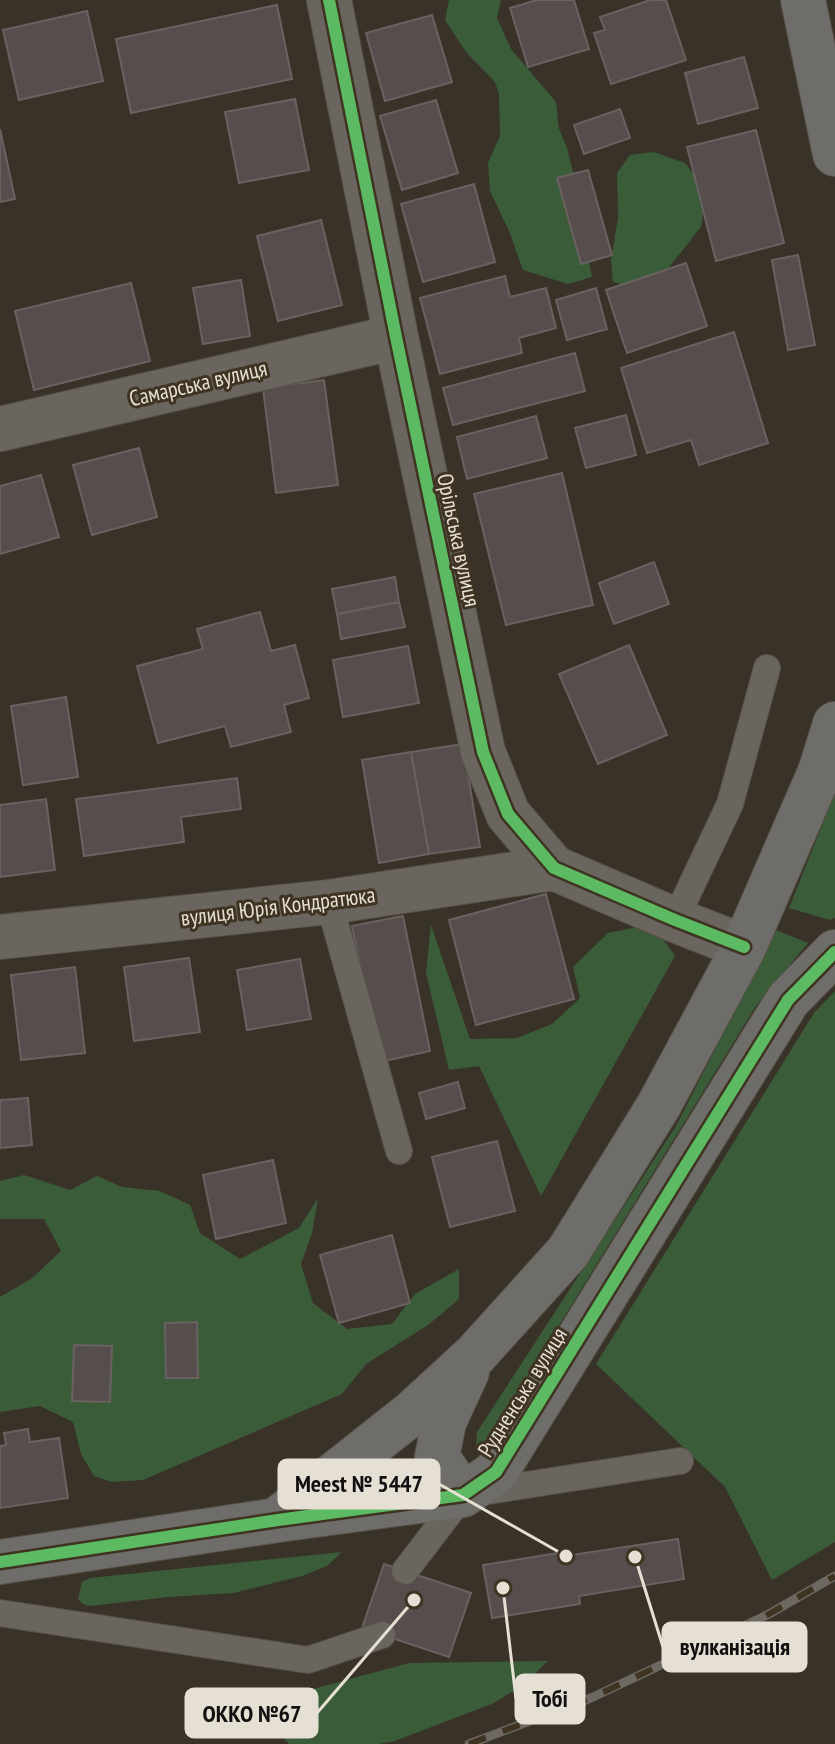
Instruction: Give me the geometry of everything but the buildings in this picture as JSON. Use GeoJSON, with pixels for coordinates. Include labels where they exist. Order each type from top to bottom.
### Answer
{"type":"FeatureCollection","features":[{"type":"Feature","properties":{"kind":"street","name":"Орільська вулиця"},"geometry":{"type":"LineString","coordinates":[[329,0],[483,752],[508,814],[554,868],[744,947]]}},
{"type":"Feature","properties":{"kind":"street"},"geometry":{"type":"LineString","coordinates":[[803,0],[835,154]]}},
{"type":"Feature","properties":{"kind":"street","name":"Самарська вулиця"},"geometry":{"type":"LineString","coordinates":[[0,429],[396,337]]}},
{"type":"Feature","properties":{"kind":"street"},"geometry":{"type":"LineString","coordinates":[[278,1520],[413,1412],[475,1355],[568,1252],[659,1105],[744,947],[820,772],[835,724]]}},
{"type":"Feature","properties":{"kind":"street","name":"вулиця Юрія Кондратюка"},"geometry":{"type":"LineString","coordinates":[[0,937],[329,902],[554,868]]}},
{"type":"Feature","properties":{"kind":"street","name":"Рудненська вулиця"},"geometry":{"type":"LineString","coordinates":[[0,1562],[463,1495],[496,1472],[788,1000],[835,952]]}},
{"type":"Feature","properties":{"kind":"street"},"geometry":{"type":"LineString","coordinates":[[463,1495],[437,1457],[444,1422],[475,1355]]}},
{"type":"Feature","properties":{"kind":"lane"},"geometry":{"type":"LineString","coordinates":[[675,920],[730,804],[767,668]]}},
{"type":"Feature","properties":{"kind":"lane"},"geometry":{"type":"LineString","coordinates":[[329,902],[399,1151]]}},
{"type":"Feature","properties":{"kind":"lane"},"geometry":{"type":"LineString","coordinates":[[405,1571],[463,1495],[680,1461]]}},
{"type":"Feature","properties":{"kind":"lane"},"geometry":{"type":"LineString","coordinates":[[0,1613],[308,1660],[382,1635]]}},
{"type":"Feature","properties":{"kind":"green space"},"geometry":{"type":"Polygon","coordinates":[[[449,0],[501,0],[497,18],[511,49],[556,102],[559,129],[576,183],[592,277],[568,284],[523,270],[490,191],[488,163],[500,136],[499,94],[495,82],[466,52],[445,20],[449,0]]]}},
{"type":"Feature","properties":{"kind":"green space"},"geometry":{"type":"Polygon","coordinates":[[[654,152],[685,163],[706,191],[701,227],[659,280],[628,286],[613,282],[611,261],[618,217],[617,173],[630,155],[654,152]]]}},
{"type":"Feature","properties":{"kind":"green space"},"geometry":{"type":"Polygon","coordinates":[[[835,793],[835,918],[830,920],[789,908],[835,793]]]}},
{"type":"Feature","properties":{"kind":"green space"},"geometry":{"type":"Polygon","coordinates":[[[652,924],[675,956],[541,1196],[479,1066],[449,1070],[426,973],[431,925],[470,1039],[517,1038],[552,1024],[580,998],[573,967],[608,933],[652,924]]]}},
{"type":"Feature","properties":{"kind":"green space"},"geometry":{"type":"Polygon","coordinates":[[[776,930],[808,943],[756,1006],[489,1439],[482,1447],[476,1445],[477,1432],[676,1126],[776,930]]]}},
{"type":"Feature","properties":{"kind":"green space"},"geometry":{"type":"Polygon","coordinates":[[[835,991],[835,1542],[772,1580],[725,1487],[596,1364],[814,1013],[835,991]]]}},
{"type":"Feature","properties":{"kind":"green space"},"geometry":{"type":"Polygon","coordinates":[[[24,1175],[70,1190],[97,1176],[122,1187],[160,1191],[190,1205],[200,1233],[240,1259],[299,1228],[318,1198],[312,1233],[301,1264],[313,1303],[347,1329],[392,1324],[415,1294],[459,1269],[459,1299],[428,1325],[366,1364],[342,1394],[143,1480],[112,1482],[94,1476],[81,1454],[73,1422],[40,1406],[0,1412],[0,1297],[31,1279],[61,1251],[44,1219],[0,1219],[0,1181],[24,1175]]]}},
{"type":"Feature","properties":{"kind":"green space"},"geometry":{"type":"Polygon","coordinates":[[[342,1552],[327,1566],[302,1576],[234,1593],[89,1606],[78,1599],[82,1582],[90,1578],[342,1552]]]}},
{"type":"Feature","properties":{"kind":"green space"},"geometry":{"type":"Polygon","coordinates":[[[548,1661],[523,1685],[494,1703],[395,1741],[379,1744],[289,1744],[279,1733],[276,1699],[409,1663],[548,1661]]]}},
{"type":"Feature","properties":{"kind":"railway"},"geometry":{"type":"LineString","coordinates":[[469,1744],[591,1698],[769,1614],[835,1576]]}},
{"type":"Feature","properties":{"kind":"cycle path"},"geometry":{"type":"LineString","coordinates":[[329,0],[483,752],[508,814],[554,868],[744,947]]}},
{"type":"Feature","properties":{"kind":"cycle path"},"geometry":{"type":"LineString","coordinates":[[0,1562],[463,1495],[496,1472],[788,1000],[835,952]]}},
{"type":"Feature","properties":{"kind":"place","name":"Meest № 5447"},"geometry":{"type":"Point","coordinates":[566,1556]}},
{"type":"Feature","properties":{"kind":"place","name":"вулканізація"},"geometry":{"type":"Point","coordinates":[635,1557]}},
{"type":"Feature","properties":{"kind":"place","name":"Тобі"},"geometry":{"type":"Point","coordinates":[503,1588]}},
{"type":"Feature","properties":{"kind":"place","name":"ОККО №67"},"geometry":{"type":"Point","coordinates":[414,1600]}}]}
